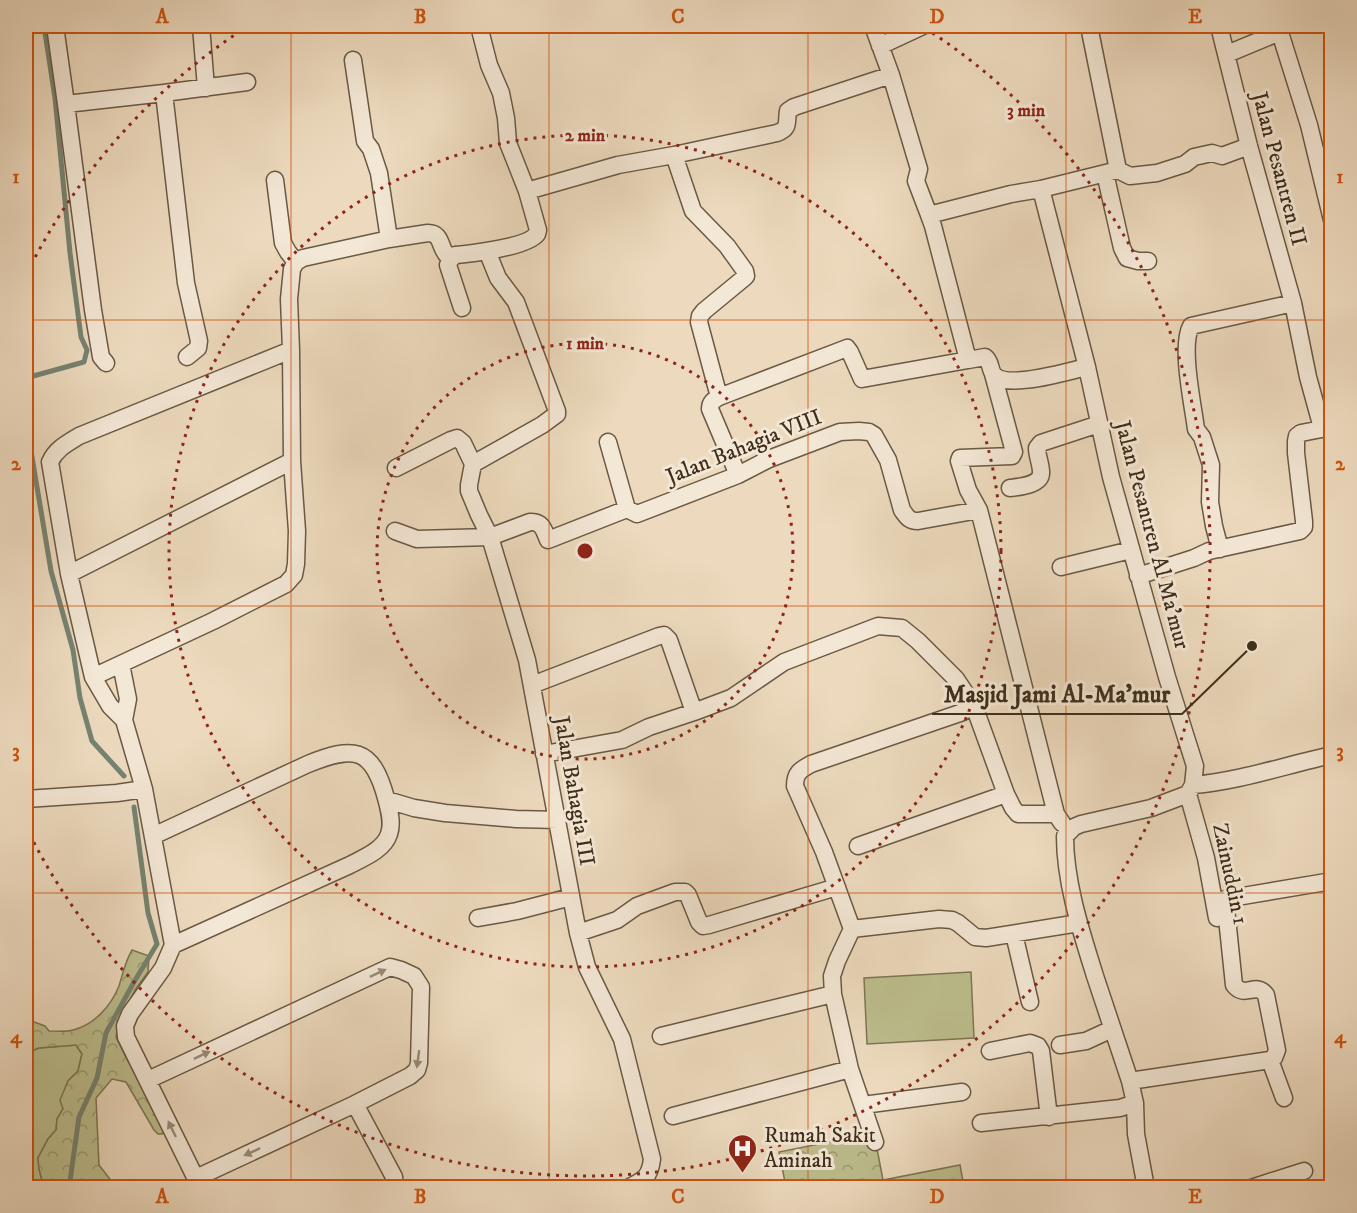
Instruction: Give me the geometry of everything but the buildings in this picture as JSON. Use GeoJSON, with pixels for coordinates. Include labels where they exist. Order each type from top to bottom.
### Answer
{"type":"FeatureCollection","features":[{"type":"Feature","properties":{"kind":"street"},"geometry":{"type":"LineString","coordinates":[[55,26],[93,310],[101,357],[106,363]]}},
{"type":"Feature","properties":{"kind":"street"},"geometry":{"type":"LineString","coordinates":[[201,26],[206,88]]}},
{"type":"Feature","properties":{"kind":"street"},"geometry":{"type":"LineString","coordinates":[[93,677],[275,590],[286,584],[294,575],[297,531],[292,461],[289,299],[292,269],[296,262],[303,258],[389,239],[434,233],[446,255],[488,251],[531,240],[537,234],[538,230],[527,191],[508,143],[501,93],[489,65],[478,26]]}},
{"type":"Feature","properties":{"kind":"street"},"geometry":{"type":"LineString","coordinates":[[873,26],[891,75],[919,169],[916,181],[931,221],[968,360]]}},
{"type":"Feature","properties":{"kind":"street"},"geometry":{"type":"LineString","coordinates":[[880,46],[923,26]]}},
{"type":"Feature","properties":{"kind":"street"},"geometry":{"type":"LineString","coordinates":[[1089,26],[1122,248],[1127,258],[1148,261]]}},
{"type":"Feature","properties":{"kind":"street","name":"Jalan Pesantren II"},"geometry":{"type":"LineString","coordinates":[[1220,26],[1249,146],[1293,303],[1308,377],[1327,427]]}},
{"type":"Feature","properties":{"kind":"street"},"geometry":{"type":"LineString","coordinates":[[1227,54],[1279,29],[1309,125],[1332,219]]}},
{"type":"Feature","properties":{"kind":"street"},"geometry":{"type":"LineString","coordinates":[[353,60],[365,141],[371,149],[379,173],[389,239]]}},
{"type":"Feature","properties":{"kind":"street"},"geometry":{"type":"LineString","coordinates":[[527,191],[618,165],[777,133],[784,130],[788,124],[788,111],[794,107],[891,75]]}},
{"type":"Feature","properties":{"kind":"street"},"geometry":{"type":"LineString","coordinates":[[66,104],[247,82]]}},
{"type":"Feature","properties":{"kind":"street"},"geometry":{"type":"LineString","coordinates":[[164,93],[186,283],[199,341],[198,348],[187,357]]}},
{"type":"Feature","properties":{"kind":"street"},"geometry":{"type":"LineString","coordinates":[[931,221],[1011,194],[1111,172],[1130,176],[1157,173],[1185,164],[1194,157],[1212,153],[1222,156],[1249,146]]}},
{"type":"Feature","properties":{"kind":"street"},"geometry":{"type":"LineString","coordinates":[[674,155],[693,211],[727,246],[745,271],[746,276],[700,316],[699,322],[719,397]]}},
{"type":"Feature","properties":{"kind":"street"},"geometry":{"type":"LineString","coordinates":[[275,180],[283,243],[296,262]]}},
{"type":"Feature","properties":{"kind":"street","name":"Jalan Pesantren Al Ma'mur"},"geometry":{"type":"LineString","coordinates":[[1041,189],[1087,367],[1111,477],[1167,677],[1195,766],[1191,790]]}},
{"type":"Feature","properties":{"kind":"street"},"geometry":{"type":"LineString","coordinates":[[396,468],[457,438],[463,443],[473,464],[542,425],[557,411],[516,302],[498,278],[488,251]]}},
{"type":"Feature","properties":{"kind":"street"},"geometry":{"type":"LineString","coordinates":[[455,255],[448,266],[462,308]]}},
{"type":"Feature","properties":{"kind":"street"},"geometry":{"type":"LineString","coordinates":[[1220,549],[1210,502],[1211,465],[1202,437],[1196,429],[1186,351],[1187,333],[1191,326],[1293,303]]}},
{"type":"Feature","properties":{"kind":"street"},"geometry":{"type":"LineString","coordinates":[[738,475],[710,409],[710,405],[719,397],[847,348],[862,379],[985,357],[988,359],[1014,452],[1012,456],[960,458],[959,461],[968,490],[979,510],[1056,814],[1069,831]]}},
{"type":"Feature","properties":{"kind":"street"},"geometry":{"type":"LineString","coordinates":[[124,720],[110,706],[93,677],[69,574],[50,462],[59,448],[79,436],[291,350]]}},
{"type":"Feature","properties":{"kind":"street"},"geometry":{"type":"LineString","coordinates":[[993,374],[1001,379],[1026,381],[1087,367]]}},
{"type":"Feature","properties":{"kind":"street"},"geometry":{"type":"LineString","coordinates":[[1010,488],[1025,486],[1040,478],[1042,474],[1037,448],[1041,443],[1099,424]]}},
{"type":"Feature","properties":{"kind":"street"},"geometry":{"type":"LineString","coordinates":[[1138,576],[1209,551],[1300,531],[1304,527],[1297,436],[1327,427]]}},
{"type":"Feature","properties":{"kind":"street","name":"Jalan Bahagia VIII"},"geometry":{"type":"LineString","coordinates":[[490,537],[535,522],[542,526],[548,540],[627,509],[637,514],[840,432],[869,432],[874,435],[888,459],[902,510],[912,521],[979,510]]}},
{"type":"Feature","properties":{"kind":"street"},"geometry":{"type":"LineString","coordinates":[[608,441],[627,509]]}},
{"type":"Feature","properties":{"kind":"street"},"geometry":{"type":"LineString","coordinates":[[69,574],[292,461]]}},
{"type":"Feature","properties":{"kind":"street","name":"Jalan Bahagia III"},"geometry":{"type":"LineString","coordinates":[[473,464],[469,491],[490,537],[527,660],[578,933],[587,967],[622,1039],[652,1159],[651,1169],[646,1178],[628,1188]]}},
{"type":"Feature","properties":{"kind":"street"},"geometry":{"type":"LineString","coordinates":[[395,531],[417,538],[490,537]]}},
{"type":"Feature","properties":{"kind":"street"},"geometry":{"type":"LineString","coordinates":[[1061,567],[1131,550]]}},
{"type":"Feature","properties":{"kind":"street"},"geometry":{"type":"LineString","coordinates":[[544,754],[622,740],[649,727],[731,698],[784,662],[878,626],[902,628],[956,679],[974,706],[1013,808],[1018,814],[1056,814]]}},
{"type":"Feature","properties":{"kind":"street"},"geometry":{"type":"LineString","coordinates":[[532,685],[664,635],[669,640],[694,712]]}},
{"type":"Feature","properties":{"kind":"street"},"geometry":{"type":"LineString","coordinates":[[122,664],[128,699],[124,720],[144,789],[173,945],[163,968],[130,1014],[125,1026],[126,1037],[198,1183],[410,1076],[417,1070],[422,987],[414,976],[390,967],[148,1080]]}},
{"type":"Feature","properties":{"kind":"street"},"geometry":{"type":"LineString","coordinates":[[875,1142],[850,1069],[833,994],[832,976],[852,929],[824,852],[795,786],[795,778],[800,770],[821,761],[963,712]]}},
{"type":"Feature","properties":{"kind":"street"},"geometry":{"type":"LineString","coordinates":[[153,836],[308,764],[344,752],[360,754],[381,778],[391,820],[389,834],[383,844],[370,854],[173,945]]}},
{"type":"Feature","properties":{"kind":"street"},"geometry":{"type":"LineString","coordinates":[[1146,1188],[1136,1134],[1135,1103],[1130,1081],[1085,946],[1070,883],[1065,836],[1081,824],[1151,808],[1191,790],[1332,755]]}},
{"type":"Feature","properties":{"kind":"street"},"geometry":{"type":"LineString","coordinates":[[26,799],[144,789]]}},
{"type":"Feature","properties":{"kind":"street","name":"Zainuddin 1"},"geometry":{"type":"LineString","coordinates":[[1191,790],[1206,858],[1222,951],[1224,956],[1231,960]]}},
{"type":"Feature","properties":{"kind":"street"},"geometry":{"type":"LineString","coordinates":[[858,846],[1006,794]]}},
{"type":"Feature","properties":{"kind":"street"},"geometry":{"type":"LineString","coordinates":[[387,800],[414,808],[445,813],[558,820]]}},
{"type":"Feature","properties":{"kind":"street","name":"Zainuddin 1"},"geometry":{"type":"LineString","coordinates":[[1270,1060],[1274,1058],[1277,1050],[1266,995],[1260,990],[1238,990],[1234,985],[1225,899],[1332,881]]}},
{"type":"Feature","properties":{"kind":"street"},"geometry":{"type":"LineString","coordinates":[[578,933],[617,920],[637,906],[675,892],[685,892],[688,895],[699,922],[703,926],[837,887]]}},
{"type":"Feature","properties":{"kind":"street"},"geometry":{"type":"LineString","coordinates":[[478,918],[571,897]]}},
{"type":"Feature","properties":{"kind":"street"},"geometry":{"type":"LineString","coordinates":[[852,929],[939,919],[958,923],[975,938],[986,938],[1079,923]]}},
{"type":"Feature","properties":{"kind":"street"},"geometry":{"type":"LineString","coordinates":[[1014,934],[1030,1002]]}},
{"type":"Feature","properties":{"kind":"street"},"geometry":{"type":"LineString","coordinates":[[661,1036],[833,994]]}},
{"type":"Feature","properties":{"kind":"street"},"geometry":{"type":"LineString","coordinates":[[1060,1045],[1086,1041],[1112,1029]]}},
{"type":"Feature","properties":{"kind":"street"},"geometry":{"type":"LineString","coordinates":[[990,1051],[1030,1043],[1038,1046],[1041,1051],[1049,1117]]}},
{"type":"Feature","properties":{"kind":"street"},"geometry":{"type":"LineString","coordinates":[[1130,1081],[1270,1060],[1284,1098]]}},
{"type":"Feature","properties":{"kind":"street"},"geometry":{"type":"LineString","coordinates":[[674,1116],[850,1069]]}},
{"type":"Feature","properties":{"kind":"street"},"geometry":{"type":"LineString","coordinates":[[863,1105],[962,1092]]}},
{"type":"Feature","properties":{"kind":"street"},"geometry":{"type":"LineString","coordinates":[[981,1124],[1119,1108],[1135,1103]]}},
{"type":"Feature","properties":{"kind":"street"},"geometry":{"type":"LineString","coordinates":[[355,1104],[394,1178],[395,1188]]}},
{"type":"Feature","properties":{"kind":"street"},"geometry":{"type":"LineString","coordinates":[[1251,1188],[1304,1171]]}},
{"type":"Feature","properties":{"kind":"green space"},"geometry":{"type":"Polygon","coordinates":[[[132,950],[149,956],[148,972],[135,990],[118,1023],[116,1037],[128,1061],[142,1079],[166,1130],[158,1134],[126,1082],[112,1079],[96,1098],[99,1165],[116,1187],[46,1188],[39,1169],[38,1158],[48,1139],[56,1130],[57,1119],[63,1109],[60,1100],[68,1081],[78,1071],[82,1054],[76,1045],[39,1048],[26,1053],[26,1019],[45,1026],[49,1031],[70,1031],[88,1024],[101,1014],[111,1001],[132,950]]]}},
{"type":"Feature","properties":{"kind":"green space"},"geometry":{"type":"Polygon","coordinates":[[[971,972],[974,1038],[867,1044],[864,978],[971,972]]]}},
{"type":"Feature","properties":{"kind":"green space"},"geometry":{"type":"Polygon","coordinates":[[[76,1045],[82,1054],[78,1071],[68,1081],[63,1109],[57,1119],[56,1130],[48,1139],[38,1158],[43,1184],[46,1187],[26,1187],[26,1053],[39,1048],[76,1045]]]}},
{"type":"Feature","properties":{"kind":"green space"},"geometry":{"type":"Polygon","coordinates":[[[874,1133],[883,1180],[960,1165],[964,1187],[872,1187],[871,1180],[830,1187],[786,1187],[779,1152],[874,1133]]]}},
{"type":"Feature","properties":{"kind":"waterway"},"geometry":{"type":"LineString","coordinates":[[26,378],[84,362],[87,350],[81,337],[70,253],[55,98],[44,26]]}},
{"type":"Feature","properties":{"kind":"waterway"},"geometry":{"type":"LineString","coordinates":[[26,421],[51,571],[73,650],[80,698],[92,741],[124,776]]}},
{"type":"Feature","properties":{"kind":"waterway"},"geometry":{"type":"LineString","coordinates":[[69,1188],[79,1117],[97,1078],[106,1033],[157,944],[148,913],[134,807]]}},
{"type":"Feature","properties":{"kind":"place","name":"Masjid Jami Al-Ma'mur"},"geometry":{"type":"Point","coordinates":[1252,646]}},
{"type":"Feature","properties":{"kind":"place","name":"Rumah Sakit Aminah"},"geometry":{"type":"Point","coordinates":[743,1174]}}]}
